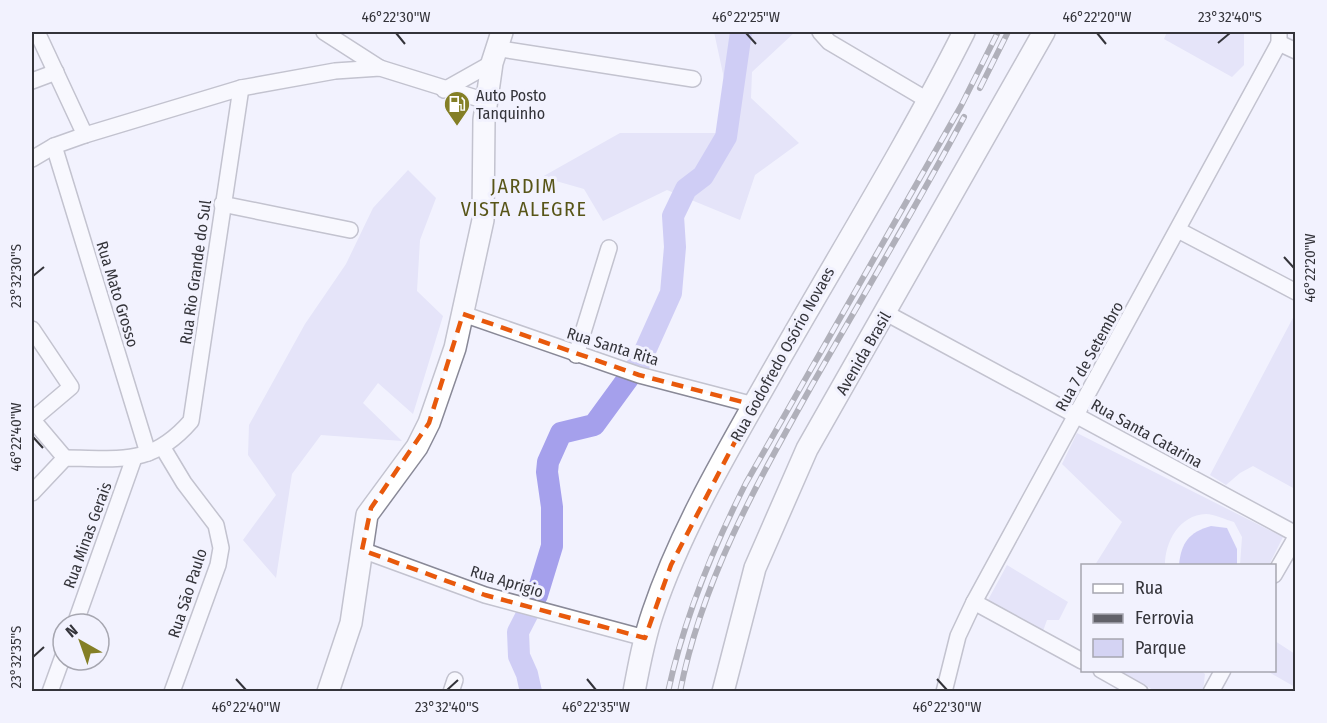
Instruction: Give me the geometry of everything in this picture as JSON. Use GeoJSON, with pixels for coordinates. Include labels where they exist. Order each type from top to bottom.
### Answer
{"type":"FeatureCollection","features":[{"type":"Feature","properties":{"kind":"main road","name":"Rua Godofredo Osório Novaes"},"geometry":{"type":"LineString","coordinates":[[634,692],[645,638],[671,566],[706,491],[929,100],[964,32]]}},
{"type":"Feature","properties":{"kind":"main road","name":"Avenida Brasil"},"geometry":{"type":"LineString","coordinates":[[723,692],[755,568],[807,449],[1044,32]]}},
{"type":"Feature","properties":{"kind":"main road"},"geometry":{"type":"LineString","coordinates":[[328,692],[351,623],[366,520],[371,508],[417,447],[429,423],[464,314],[483,220],[486,101],[496,47]]}},
{"type":"Feature","properties":{"kind":"street"},"geometry":{"type":"LineString","coordinates":[[37,32],[85,135]]}},
{"type":"Feature","properties":{"kind":"street"},"geometry":{"type":"LineString","coordinates":[[324,32],[380,68],[444,90],[486,101]]}},
{"type":"Feature","properties":{"kind":"street"},"geometry":{"type":"LineString","coordinates":[[820,32],[829,42],[929,100]]}},
{"type":"Feature","properties":{"kind":"street"},"geometry":{"type":"LineString","coordinates":[[1279,37],[1296,51]]}},
{"type":"Feature","properties":{"kind":"street","name":"Rua 7 de Setembro"},"geometry":{"type":"LineString","coordinates":[[944,692],[958,636],[974,602],[1179,230],[1279,37]]}},
{"type":"Feature","properties":{"kind":"street"},"geometry":{"type":"LineString","coordinates":[[444,90],[496,47],[693,79]]}},
{"type":"Feature","properties":{"kind":"street"},"geometry":{"type":"LineString","coordinates":[[32,159],[54,146],[85,135],[241,88],[336,71],[380,68]]}},
{"type":"Feature","properties":{"kind":"street"},"geometry":{"type":"LineString","coordinates":[[32,81],[56,72]]}},
{"type":"Feature","properties":{"kind":"street","name":"Rua Rio Grande do Sul"},"geometry":{"type":"LineString","coordinates":[[148,453],[191,421],[196,403],[222,204],[241,88]]}},
{"type":"Feature","properties":{"kind":"street","name":"Rua Mato Grosso"},"geometry":{"type":"LineString","coordinates":[[54,146],[148,453]]}},
{"type":"Feature","properties":{"kind":"street"},"geometry":{"type":"LineString","coordinates":[[222,204],[350,230]]}},
{"type":"Feature","properties":{"kind":"street"},"geometry":{"type":"LineString","coordinates":[[1179,230],[1296,292]]}},
{"type":"Feature","properties":{"kind":"street"},"geometry":{"type":"LineString","coordinates":[[576,355],[609,248]]}},
{"type":"Feature","properties":{"kind":"street","name":"Rua Santa Catarina"},"geometry":{"type":"LineString","coordinates":[[886,313],[1296,535]]}},
{"type":"Feature","properties":{"kind":"street","name":"Rua Santa Rita"},"geometry":{"type":"LineString","coordinates":[[464,314],[576,355],[639,375],[754,405]]}},
{"type":"Feature","properties":{"kind":"street"},"geometry":{"type":"LineString","coordinates":[[32,329],[70,387],[32,420],[65,458]]}},
{"type":"Feature","properties":{"kind":"street"},"geometry":{"type":"LineString","coordinates":[[32,493],[65,458],[148,453]]}},
{"type":"Feature","properties":{"kind":"street","name":"Rua Minas Gerais"},"geometry":{"type":"LineString","coordinates":[[80,612],[148,453]]}},
{"type":"Feature","properties":{"kind":"street","name":"Rua São Paulo"},"geometry":{"type":"LineString","coordinates":[[148,453],[184,483],[216,525],[221,548],[218,565],[172,692]]}},
{"type":"Feature","properties":{"kind":"street"},"geometry":{"type":"LineString","coordinates":[[1276,573],[1296,535]]}},
{"type":"Feature","properties":{"kind":"street","name":"Rua Aprigio"},"geometry":{"type":"LineString","coordinates":[[362,550],[523,606],[645,638]]}},
{"type":"Feature","properties":{"kind":"street"},"geometry":{"type":"LineString","coordinates":[[974,602],[1081,660]]}},
{"type":"Feature","properties":{"kind":"street"},"geometry":{"type":"LineString","coordinates":[[50,692],[57,672]]}},
{"type":"Feature","properties":{"kind":"street"},"geometry":{"type":"LineString","coordinates":[[1105,672],[1140,692]]}},
{"type":"Feature","properties":{"kind":"street"},"geometry":{"type":"LineString","coordinates":[[1211,692],[1222,672]]}},
{"type":"Feature","properties":{"kind":"highlighted area"},"geometry":{"type":"Polygon","coordinates":[[[463,314],[639,375],[754,405],[671,565],[645,638],[485,595],[362,550],[371,508],[429,423],[463,314]]]}},
{"type":"Feature","properties":{"kind":"green space"},"geometry":{"type":"Polygon","coordinates":[[[714,32],[795,32],[752,72],[751,98],[799,143],[755,175],[740,220],[667,190],[603,221],[584,189],[542,177],[620,133],[718,133],[725,83],[714,32]]]}},
{"type":"Feature","properties":{"kind":"green space"},"geometry":{"type":"Polygon","coordinates":[[[1167,32],[1244,32],[1244,65],[1232,77],[1164,39],[1167,32]]]}},
{"type":"Feature","properties":{"kind":"green space"},"geometry":{"type":"Polygon","coordinates":[[[408,170],[436,198],[420,240],[417,291],[443,316],[413,414],[378,383],[363,403],[402,441],[321,435],[292,474],[276,578],[243,540],[276,495],[248,455],[249,425],[305,324],[346,264],[373,208],[408,170]]]}},
{"type":"Feature","properties":{"kind":"green space"},"geometry":{"type":"Polygon","coordinates":[[[1295,314],[1295,489],[1253,466],[1226,485],[1210,475],[1295,314]]]}},
{"type":"Feature","properties":{"kind":"green space"},"geometry":{"type":"Polygon","coordinates":[[[1077,433],[1283,537],[1270,564],[1240,564],[1242,537],[1234,522],[1206,514],[1188,519],[1175,531],[1168,547],[1165,564],[1096,564],[1122,522],[1062,464],[1077,433]]]}},
{"type":"Feature","properties":{"kind":"green space"},"geometry":{"type":"Polygon","coordinates":[[[1007,565],[1068,602],[1059,620],[1047,620],[1043,631],[988,600],[1007,565]]]}},
{"type":"Feature","properties":{"kind":"green space"},"geometry":{"type":"Polygon","coordinates":[[[1276,642],[1295,654],[1295,687],[1269,672],[1276,672],[1276,642]]]}},
{"type":"Feature","properties":{"kind":"green space"},"geometry":{"type":"Polygon","coordinates":[[[1122,672],[1202,672],[1205,674],[1203,691],[1155,691],[1122,672]]]}},
{"type":"Feature","properties":{"kind":"shaded area"},"geometry":{"type":"Polygon","coordinates":[[[1211,526],[1227,528],[1237,549],[1237,564],[1179,564],[1184,545],[1192,535],[1211,526]]]}},
{"type":"Feature","properties":{"kind":"waterway"},"geometry":{"type":"LineString","coordinates":[[531,692],[527,674],[519,656],[518,632],[537,595],[552,546],[552,507],[547,472],[548,462],[561,433],[594,425],[640,362],[671,293],[675,247],[673,216],[686,189],[703,176],[726,137],[741,32]]}},
{"type":"Feature","properties":{"kind":"railway"},"geometry":{"type":"LineString","coordinates":[[668,692],[682,638],[700,585],[746,483],[961,106],[998,32]]}},
{"type":"Feature","properties":{"kind":"railway"},"geometry":{"type":"LineString","coordinates":[[980,88],[1008,32]]}},
{"type":"Feature","properties":{"kind":"railway"},"geometry":{"type":"LineString","coordinates":[[680,692],[702,611],[717,571],[752,496],[812,385],[964,117]]}},
{"type":"Feature","properties":{"kind":"place","name":"Auto Posto Tanquinho"},"geometry":{"type":"Point","coordinates":[457,127]}},
{"type":"Feature","properties":{"kind":"district","name":"JARDIM VISTA ALEGRE"},"geometry":{"type":"Point","coordinates":[524,198]}}]}
